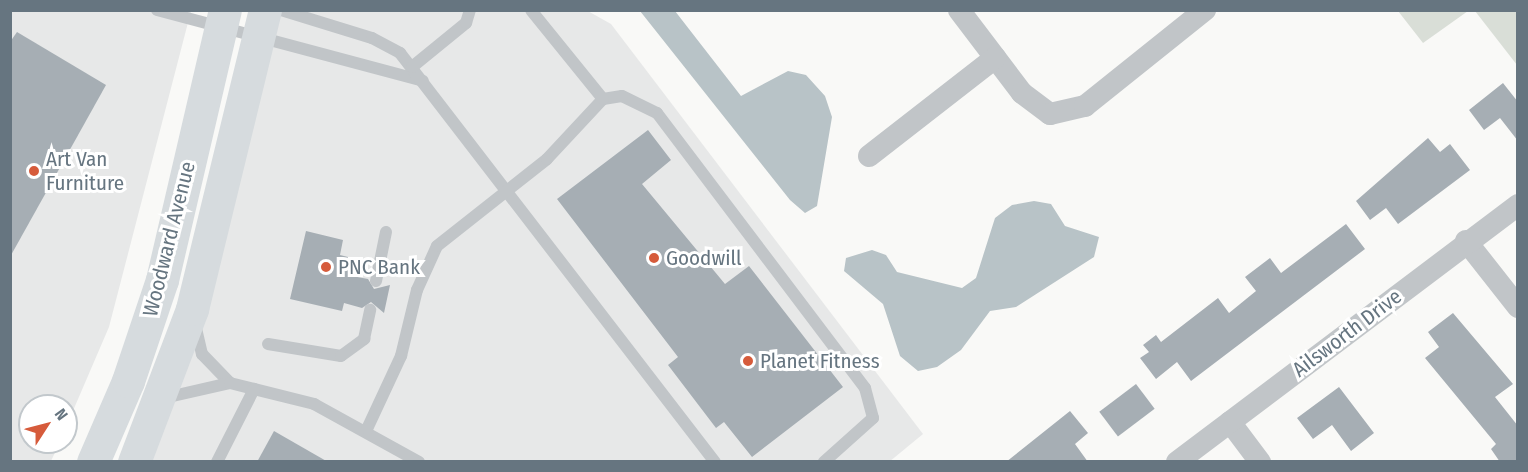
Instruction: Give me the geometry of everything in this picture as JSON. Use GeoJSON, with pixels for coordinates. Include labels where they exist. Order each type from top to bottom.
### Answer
{"type":"FeatureCollection","features":[{"type":"Feature","properties":{"kind":"main road","name":"Woodward Avenue"},"geometry":{"type":"LineString","coordinates":[[93,462],[128,381],[162,280],[222,20]]}},
{"type":"Feature","properties":{"kind":"main road","name":"Woodward Avenue"},"geometry":{"type":"LineString","coordinates":[[134,462],[161,399],[192,309],[262,25]]}},
{"type":"Feature","properties":{"kind":"street"},"geometry":{"type":"LineString","coordinates":[[958,10],[1022,93],[1050,114],[1084,106],[1205,10]]}},
{"type":"Feature","properties":{"kind":"street"},"geometry":{"type":"LineString","coordinates":[[869,156],[995,58]]}},
{"type":"Feature","properties":{"kind":"street","name":"Ailsworth Drive"},"geometry":{"type":"LineString","coordinates":[[1177,462],[1466,241],[1518,205]]}},
{"type":"Feature","properties":{"kind":"street"},"geometry":{"type":"LineString","coordinates":[[1466,241],[1518,308]]}},
{"type":"Feature","properties":{"kind":"street"},"geometry":{"type":"LineString","coordinates":[[1230,422],[1260,462]]}},
{"type":"Feature","properties":{"kind":"lane"},"geometry":{"type":"LineString","coordinates":[[156,10],[262,25],[424,82]]}},
{"type":"Feature","properties":{"kind":"lane"},"geometry":{"type":"LineString","coordinates":[[281,10],[372,38],[400,53],[509,189],[715,462]]}},
{"type":"Feature","properties":{"kind":"lane"},"geometry":{"type":"LineString","coordinates":[[412,67],[458,31],[470,10]]}},
{"type":"Feature","properties":{"kind":"lane"},"geometry":{"type":"LineString","coordinates":[[531,10],[603,99]]}},
{"type":"Feature","properties":{"kind":"lane"},"geometry":{"type":"LineString","coordinates":[[367,429],[401,356],[417,290],[437,246],[547,159],[603,99],[622,96],[657,113],[866,388],[873,418],[824,462]]}},
{"type":"Feature","properties":{"kind":"lane"},"geometry":{"type":"LineString","coordinates":[[376,281],[386,232]]}},
{"type":"Feature","properties":{"kind":"lane"},"geometry":{"type":"LineString","coordinates":[[192,309],[202,354],[230,383]]}},
{"type":"Feature","properties":{"kind":"lane"},"geometry":{"type":"LineString","coordinates":[[268,344],[341,356],[364,339],[370,310]]}},
{"type":"Feature","properties":{"kind":"lane"},"geometry":{"type":"LineString","coordinates":[[161,399],[230,383],[314,404],[367,429],[419,462]]}},
{"type":"Feature","properties":{"kind":"lane"},"geometry":{"type":"LineString","coordinates":[[217,462],[254,389]]}},
{"type":"Feature","properties":{"kind":"shaded area"},"geometry":{"type":"Polygon","coordinates":[[[277,10],[586,10],[611,24],[923,434],[889,462],[147,462],[277,10]]]}},
{"type":"Feature","properties":{"kind":"shaded area"},"geometry":{"type":"Polygon","coordinates":[[[10,11],[191,11],[109,327],[78,399],[78,394],[18,394],[18,454],[54,454],[51,461],[11,461],[10,11]]]}},
{"type":"Feature","properties":{"kind":"shaded area"},"geometry":{"type":"Polygon","coordinates":[[[640,11],[675,11],[741,96],[788,71],[806,75],[825,96],[832,117],[817,206],[805,213],[790,200],[640,11]]]}},
{"type":"Feature","properties":{"kind":"shaded area"},"geometry":{"type":"Polygon","coordinates":[[[1398,11],[1468,11],[1423,43],[1398,11]]]}},
{"type":"Feature","properties":{"kind":"shaded area"},"geometry":{"type":"Polygon","coordinates":[[[1475,11],[1517,11],[1517,65],[1475,11]]]}},
{"type":"Feature","properties":{"kind":"shaded area"},"geometry":{"type":"Polygon","coordinates":[[[1034,201],[1051,204],[1065,226],[1099,237],[1094,257],[1016,307],[990,311],[961,350],[937,367],[918,371],[900,356],[883,304],[844,271],[846,258],[872,250],[886,255],[897,272],[962,288],[976,278],[995,218],[1012,205],[1034,201]]]}},
{"type":"Feature","properties":{"kind":"building","name":"Art Van Furniture"},"geometry":{"type":"Polygon","coordinates":[[[17,32],[106,85],[10,257],[10,42],[17,32]]]}},
{"type":"Feature","properties":{"kind":"building"},"geometry":{"type":"Polygon","coordinates":[[[1503,83],[1518,102],[1518,141],[1500,118],[1484,130],[1469,110],[1503,83]]]}},
{"type":"Feature","properties":{"kind":"building"},"geometry":{"type":"Polygon","coordinates":[[[648,130],[671,160],[642,184],[725,284],[749,266],[843,387],[752,457],[724,422],[716,428],[668,365],[678,357],[557,199],[648,130]]]}},
{"type":"Feature","properties":{"kind":"building"},"geometry":{"type":"Polygon","coordinates":[[[1428,138],[1440,152],[1450,144],[1470,170],[1398,224],[1386,208],[1370,220],[1356,201],[1428,138]]]}},
{"type":"Feature","properties":{"kind":"building"},"geometry":{"type":"Polygon","coordinates":[[[1346,224],[1365,249],[1191,381],[1177,362],[1156,379],[1140,358],[1149,352],[1143,345],[1156,335],[1161,342],[1218,298],[1229,313],[1256,291],[1245,277],[1270,258],[1281,273],[1346,224]]]}},
{"type":"Feature","properties":{"kind":"building","name":"PNC Bank"},"geometry":{"type":"Polygon","coordinates":[[[306,231],[343,240],[340,255],[356,259],[352,276],[368,279],[374,289],[390,285],[384,313],[371,302],[362,308],[344,303],[342,311],[290,299],[306,231]]]}},
{"type":"Feature","properties":{"kind":"building"},"geometry":{"type":"Polygon","coordinates":[[[1453,313],[1513,384],[1495,397],[1518,426],[1518,462],[1500,462],[1491,449],[1496,444],[1425,358],[1439,347],[1428,332],[1453,313]]]}},
{"type":"Feature","properties":{"kind":"building"},"geometry":{"type":"Polygon","coordinates":[[[1136,384],[1155,409],[1118,436],[1099,412],[1136,384]]]}},
{"type":"Feature","properties":{"kind":"building"},"geometry":{"type":"Polygon","coordinates":[[[1339,387],[1374,433],[1351,451],[1332,425],[1313,439],[1297,418],[1339,387]]]}},
{"type":"Feature","properties":{"kind":"building"},"geometry":{"type":"Polygon","coordinates":[[[1070,411],[1088,433],[1075,444],[1088,462],[1006,462],[1070,411]]]}},
{"type":"Feature","properties":{"kind":"building"},"geometry":{"type":"Polygon","coordinates":[[[274,431],[328,462],[257,462],[274,431]]]}},
{"type":"Feature","properties":{"kind":"place","name":"Art Van Furniture"},"geometry":{"type":"Point","coordinates":[34,171]}},
{"type":"Feature","properties":{"kind":"place","name":"Goodwill"},"geometry":{"type":"Point","coordinates":[654,258]}},
{"type":"Feature","properties":{"kind":"place","name":"PNC Bank"},"geometry":{"type":"Point","coordinates":[326,267]}},
{"type":"Feature","properties":{"kind":"place","name":"Planet Fitness"},"geometry":{"type":"Point","coordinates":[748,361]}}]}
